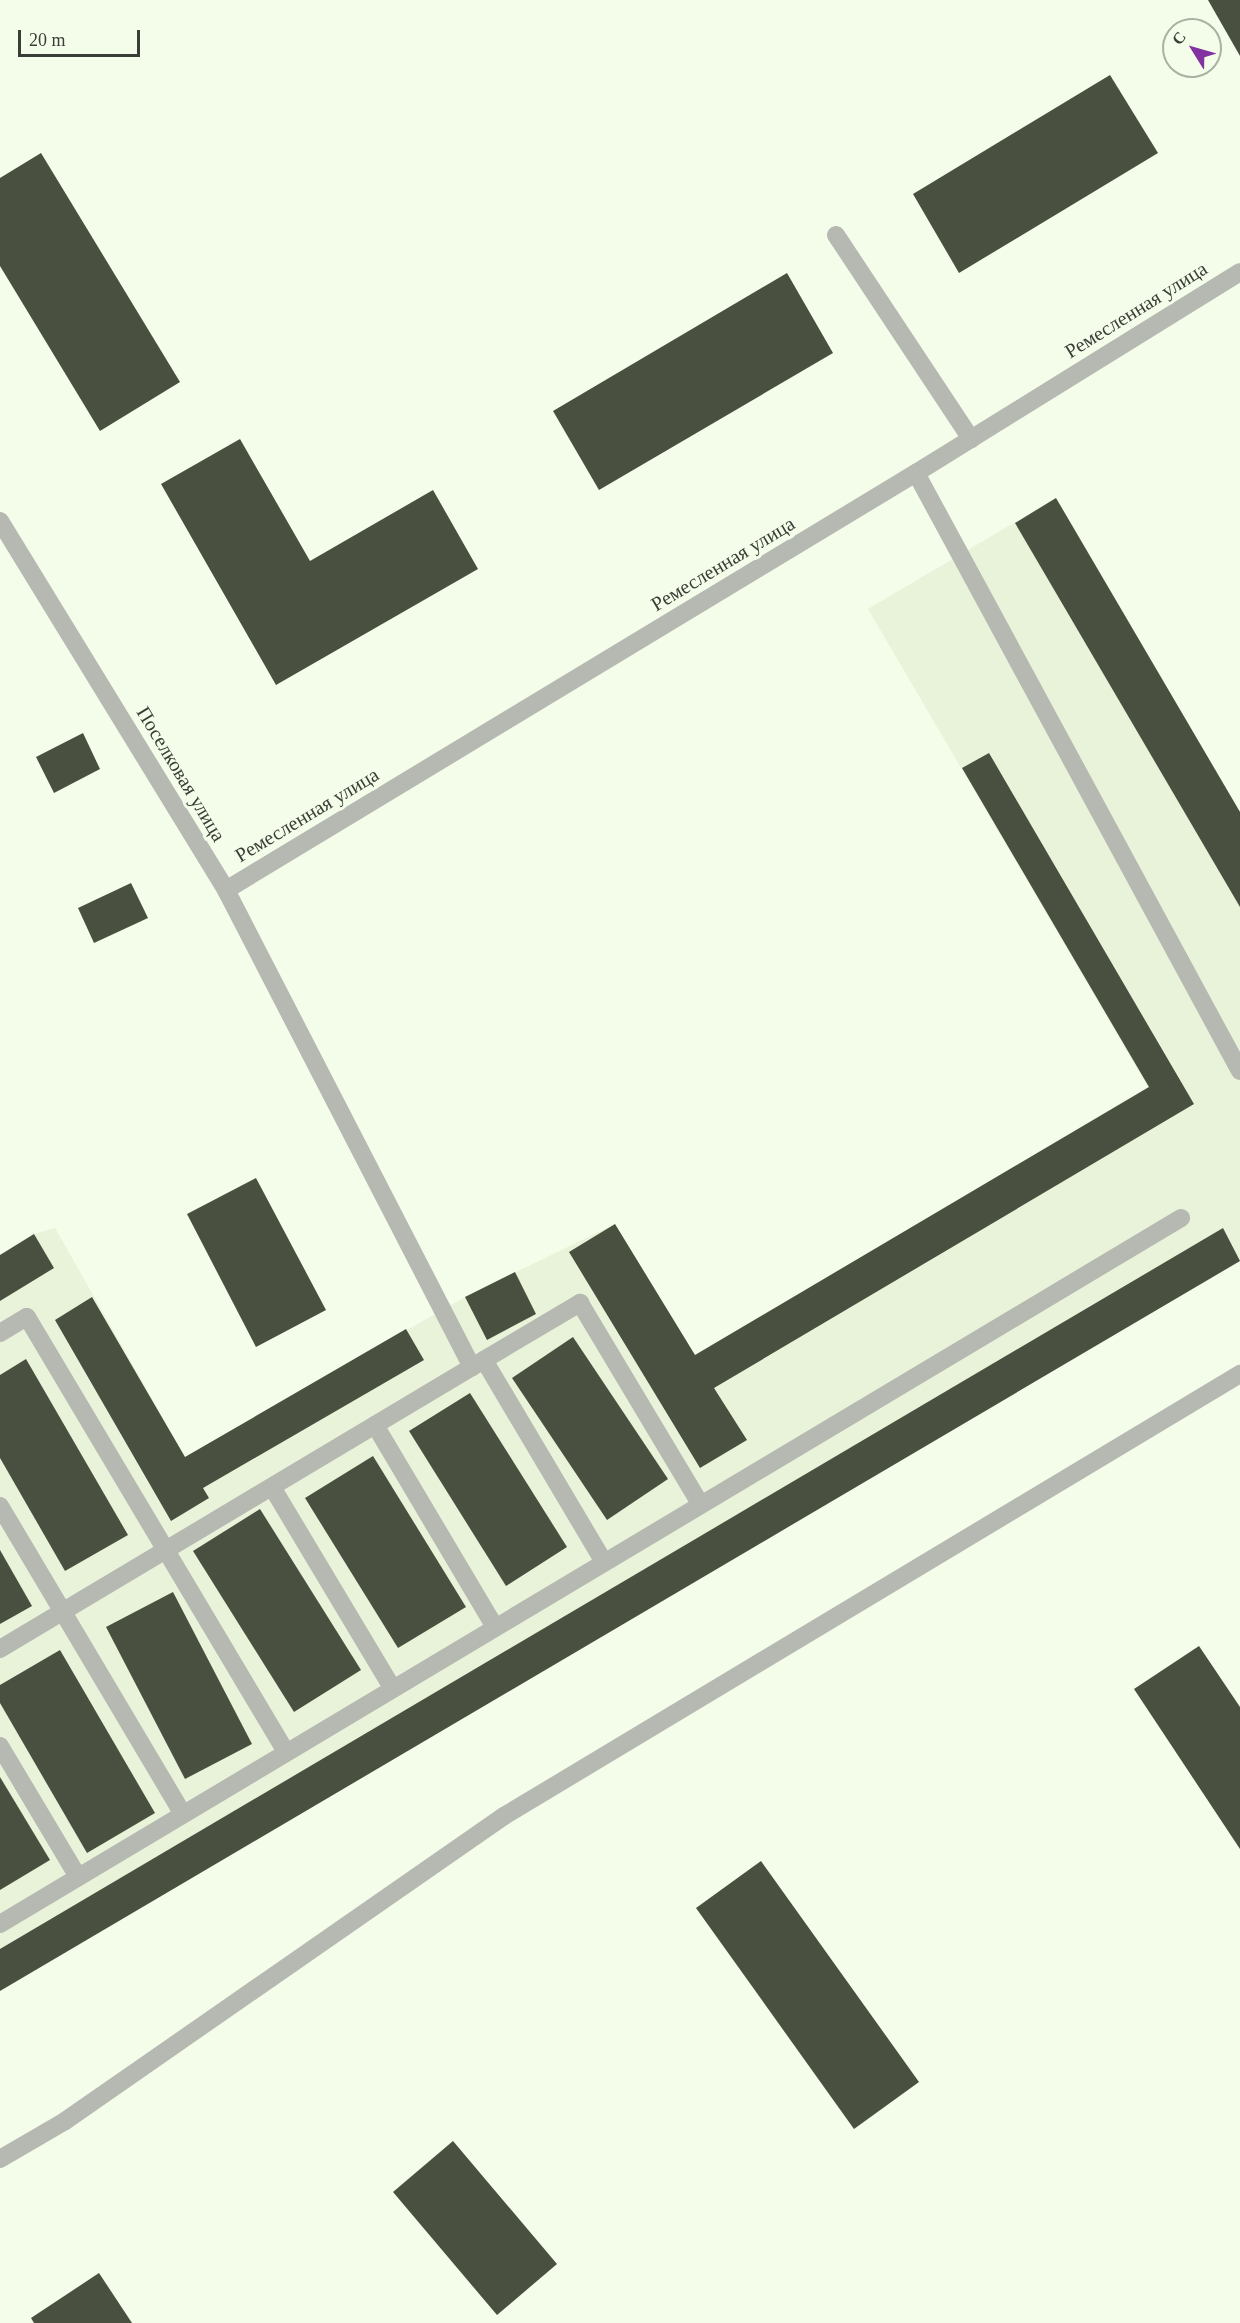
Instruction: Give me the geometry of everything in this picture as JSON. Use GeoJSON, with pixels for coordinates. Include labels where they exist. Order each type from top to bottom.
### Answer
{"type":"FeatureCollection","features":[{"type":"Feature","properties":{"kind":"street"},"geometry":{"type":"LineString","coordinates":[[836,235],[971,439]]}},
{"type":"Feature","properties":{"kind":"street","name":"Ремесленная улица"},"geometry":{"type":"LineString","coordinates":[[226,890],[916,473],[1240,272]]}},
{"type":"Feature","properties":{"kind":"street"},"geometry":{"type":"LineString","coordinates":[[916,473],[1240,1071]]}},
{"type":"Feature","properties":{"kind":"street","name":"Поселковая улица"},"geometry":{"type":"LineString","coordinates":[[0,521],[226,890],[359,1155],[478,1363],[604,1562]]}},
{"type":"Feature","properties":{"kind":"street"},"geometry":{"type":"LineString","coordinates":[[0,1924],[1181,1218]]}},
{"type":"Feature","properties":{"kind":"street"},"geometry":{"type":"LineString","coordinates":[[0,1649],[580,1303],[701,1505]]}},
{"type":"Feature","properties":{"kind":"street"},"geometry":{"type":"LineString","coordinates":[[0,1333],[27,1317],[286,1752]]}},
{"type":"Feature","properties":{"kind":"street"},"geometry":{"type":"LineString","coordinates":[[0,2159],[65,2121],[504,1816],[1240,1374]]}},
{"type":"Feature","properties":{"kind":"street"},"geometry":{"type":"LineString","coordinates":[[375,1425],[495,1627]]}},
{"type":"Feature","properties":{"kind":"street"},"geometry":{"type":"LineString","coordinates":[[272,1487],[393,1689]]}},
{"type":"Feature","properties":{"kind":"street"},"geometry":{"type":"LineString","coordinates":[[0,1506],[183,1814]]}},
{"type":"Feature","properties":{"kind":"street"},"geometry":{"type":"LineString","coordinates":[[0,1746],[78,1877]]}},
{"type":"Feature","properties":{"kind":"shaded area"},"geometry":{"type":"Polygon","coordinates":[[[1056,498],[1240,812],[1240,1261],[0,1991],[0,1255],[34,1234],[55,1228],[185,1457],[465,1297],[615,1224],[695,1355],[1148,1087],[868,609],[1056,498]]]}},
{"type":"Feature","properties":{"kind":"building"},"geometry":{"type":"Polygon","coordinates":[[[1208,0],[1240,0],[1240,56],[1222,24],[1222,18],[1218,18],[1208,0]]]}},
{"type":"Feature","properties":{"kind":"building"},"geometry":{"type":"Polygon","coordinates":[[[1110,75],[1158,153],[959,273],[913,194],[1110,75]]]}},
{"type":"Feature","properties":{"kind":"building"},"geometry":{"type":"Polygon","coordinates":[[[41,153],[180,382],[100,431],[0,266],[0,178],[41,153]]]}},
{"type":"Feature","properties":{"kind":"building"},"geometry":{"type":"Polygon","coordinates":[[[787,273],[833,353],[599,490],[553,411],[787,273]]]}},
{"type":"Feature","properties":{"kind":"building"},"geometry":{"type":"Polygon","coordinates":[[[240,439],[310,561],[433,490],[478,569],[276,685],[161,484],[240,439]]]}},
{"type":"Feature","properties":{"kind":"building"},"geometry":{"type":"Polygon","coordinates":[[[1056,498],[1240,812],[1240,907],[1015,523],[1056,498]]]}},
{"type":"Feature","properties":{"kind":"building"},"geometry":{"type":"Polygon","coordinates":[[[83,733],[100,769],[54,793],[36,757],[83,733]]]}},
{"type":"Feature","properties":{"kind":"building"},"geometry":{"type":"Polygon","coordinates":[[[989,753],[1194,1104],[714,1388],[747,1440],[700,1468],[569,1252],[615,1224],[695,1355],[1149,1087],[962,768],[989,753]]]}},
{"type":"Feature","properties":{"kind":"building"},"geometry":{"type":"Polygon","coordinates":[[[131,883],[148,918],[94,943],[78,908],[131,883]]]}},
{"type":"Feature","properties":{"kind":"building"},"geometry":{"type":"Polygon","coordinates":[[[256,1178],[326,1310],[256,1347],[187,1214],[256,1178]]]}},
{"type":"Feature","properties":{"kind":"building"},"geometry":{"type":"Polygon","coordinates":[[[1223,1228],[1240,1261],[0,1991],[0,1949],[1223,1228]]]}},
{"type":"Feature","properties":{"kind":"building"},"geometry":{"type":"Polygon","coordinates":[[[34,1234],[54,1268],[0,1301],[0,1255],[34,1234]]]}},
{"type":"Feature","properties":{"kind":"building"},"geometry":{"type":"Polygon","coordinates":[[[515,1272],[536,1314],[487,1340],[465,1297],[515,1272]]]}},
{"type":"Feature","properties":{"kind":"building"},"geometry":{"type":"Polygon","coordinates":[[[92,1297],[185,1457],[406,1329],[424,1360],[203,1488],[209,1498],[171,1521],[55,1320],[92,1297]]]}},
{"type":"Feature","properties":{"kind":"building"},"geometry":{"type":"Polygon","coordinates":[[[573,1337],[668,1479],[607,1520],[512,1378],[573,1337]]]}},
{"type":"Feature","properties":{"kind":"building"},"geometry":{"type":"Polygon","coordinates":[[[26,1359],[128,1535],[65,1571],[0,1458],[0,1375],[26,1359]]]}},
{"type":"Feature","properties":{"kind":"building"},"geometry":{"type":"Polygon","coordinates":[[[470,1393],[567,1547],[506,1586],[409,1431],[470,1393]]]}},
{"type":"Feature","properties":{"kind":"building"},"geometry":{"type":"Polygon","coordinates":[[[373,1456],[466,1607],[398,1648],[305,1498],[373,1456]]]}},
{"type":"Feature","properties":{"kind":"building"},"geometry":{"type":"Polygon","coordinates":[[[260,1509],[361,1670],[294,1712],[193,1551],[260,1509]]]}},
{"type":"Feature","properties":{"kind":"building"},"geometry":{"type":"Polygon","coordinates":[[[0,1550],[32,1606],[0,1624],[0,1550]]]}},
{"type":"Feature","properties":{"kind":"building"},"geometry":{"type":"Polygon","coordinates":[[[173,1592],[252,1744],[185,1779],[106,1627],[173,1592]]]}},
{"type":"Feature","properties":{"kind":"building"},"geometry":{"type":"Polygon","coordinates":[[[1199,1646],[1240,1707],[1240,1849],[1134,1689],[1199,1646]]]}},
{"type":"Feature","properties":{"kind":"building"},"geometry":{"type":"Polygon","coordinates":[[[60,1650],[155,1813],[87,1853],[0,1703],[0,1685],[60,1650]]]}},
{"type":"Feature","properties":{"kind":"building"},"geometry":{"type":"Polygon","coordinates":[[[0,1777],[50,1860],[0,1890],[0,1777]]]}},
{"type":"Feature","properties":{"kind":"building"},"geometry":{"type":"Polygon","coordinates":[[[761,1861],[919,2082],[854,2129],[696,1908],[761,1861]]]}},
{"type":"Feature","properties":{"kind":"building"},"geometry":{"type":"Polygon","coordinates":[[[453,2141],[557,2264],[497,2315],[393,2192],[453,2141]]]}},
{"type":"Feature","properties":{"kind":"building"},"geometry":{"type":"Polygon","coordinates":[[[99,2273],[132,2323],[34,2323],[31,2318],[99,2273]]]}}]}
